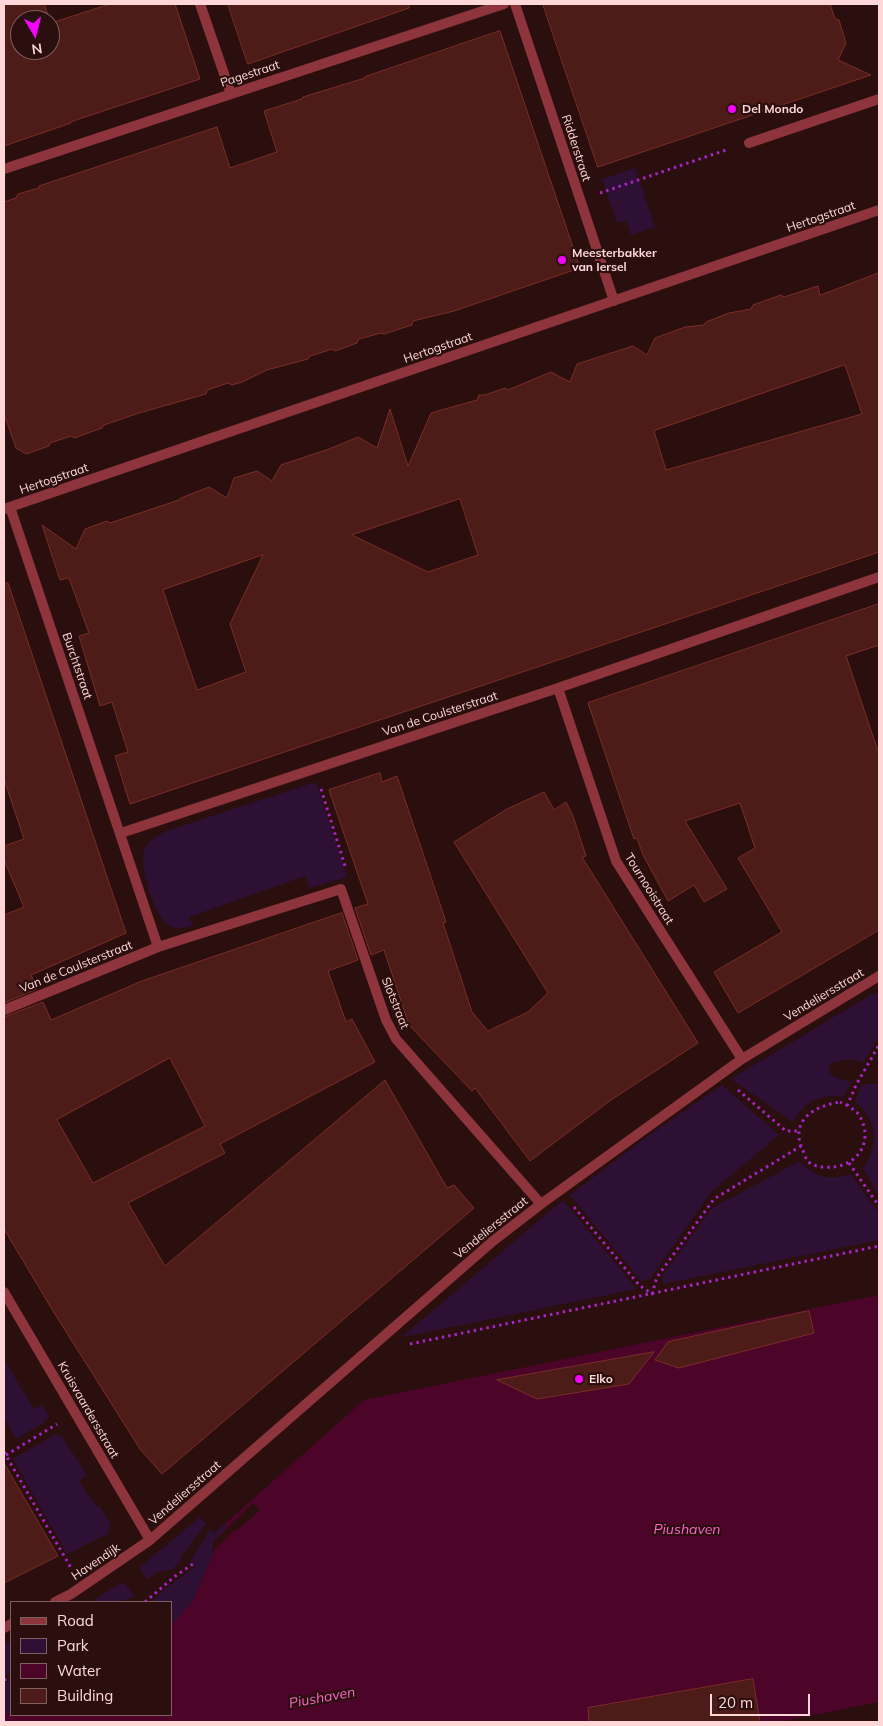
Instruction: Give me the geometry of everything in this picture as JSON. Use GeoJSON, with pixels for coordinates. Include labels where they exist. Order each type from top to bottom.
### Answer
{"type":"FeatureCollection","features":[{"type":"Feature","properties":{"kind":"street"},"geometry":{"type":"LineString","coordinates":[[200,4],[231,94]]}},
{"type":"Feature","properties":{"kind":"street","name":"Pagestraat"},"geometry":{"type":"LineString","coordinates":[[4,169],[504,4]]}},
{"type":"Feature","properties":{"kind":"street","name":"Ridderstraat"},"geometry":{"type":"LineString","coordinates":[[515,4],[614,301]]}},
{"type":"Feature","properties":{"kind":"street"},"geometry":{"type":"LineString","coordinates":[[749,143],[879,99]]}},
{"type":"Feature","properties":{"kind":"street","name":"Hertogstraat"},"geometry":{"type":"LineString","coordinates":[[7,508],[879,210]]}},
{"type":"Feature","properties":{"kind":"street","name":"Burchtstraat"},"geometry":{"type":"LineString","coordinates":[[7,508],[121,834]]}},
{"type":"Feature","properties":{"kind":"street","name":"Van de Coulsterstraat"},"geometry":{"type":"LineString","coordinates":[[121,834],[558,688],[879,577]]}},
{"type":"Feature","properties":{"kind":"street","name":"Tournooistraat"},"geometry":{"type":"LineString","coordinates":[[558,688],[616,861],[742,1059]]}},
{"type":"Feature","properties":{"kind":"street"},"geometry":{"type":"LineString","coordinates":[[121,834],[158,947]]}},
{"type":"Feature","properties":{"kind":"street","name":"Van de Coulsterstraat"},"geometry":{"type":"LineString","coordinates":[[4,1010],[158,947],[341,889]]}},
{"type":"Feature","properties":{"kind":"street","name":"Slotstraat"},"geometry":{"type":"LineString","coordinates":[[341,889],[386,1020],[396,1038],[541,1204]]}},
{"type":"Feature","properties":{"kind":"street","name":"Vendeliersstraat"},"geometry":{"type":"LineString","coordinates":[[150,1540],[493,1241],[541,1204],[742,1059],[879,976]]}},
{"type":"Feature","properties":{"kind":"street","name":"Kruisvaardersstraat"},"geometry":{"type":"LineString","coordinates":[[4,1292],[150,1540]]}},
{"type":"Feature","properties":{"kind":"street","name":"Havendijk"},"geometry":{"type":"LineString","coordinates":[[57,1601],[82,1587],[150,1540]]}},
{"type":"Feature","properties":{"kind":"path"},"geometry":{"type":"LineString","coordinates":[[580,199],[749,143]]}},
{"type":"Feature","properties":{"kind":"path"},"geometry":{"type":"LineString","coordinates":[[315,769],[348,877],[341,889]]}},
{"type":"Feature","properties":{"kind":"path"},"geometry":{"type":"LineString","coordinates":[[847,1106],[856,1085],[879,1045]]}},
{"type":"Feature","properties":{"kind":"path"},"geometry":{"type":"LineString","coordinates":[[720,1075],[786,1130],[799,1132]]}},
{"type":"Feature","properties":{"kind":"path"},"geometry":{"type":"LineString","coordinates":[[840,1102],[847,1106],[858,1114],[864,1128],[865,1141],[860,1154],[849,1163],[831,1168],[818,1166],[807,1161],[801,1146],[799,1132],[803,1119],[825,1104],[840,1102]]}},
{"type":"Feature","properties":{"kind":"path"},"geometry":{"type":"LineString","coordinates":[[652,1294],[657,1277],[714,1199],[801,1146]]}},
{"type":"Feature","properties":{"kind":"path"},"geometry":{"type":"LineString","coordinates":[[849,1163],[879,1206]]}},
{"type":"Feature","properties":{"kind":"path"},"geometry":{"type":"LineString","coordinates":[[561,1190],[639,1284],[652,1294]]}},
{"type":"Feature","properties":{"kind":"path"},"geometry":{"type":"LineString","coordinates":[[402,1346],[879,1246]]}},
{"type":"Feature","properties":{"kind":"path"},"geometry":{"type":"LineString","coordinates":[[75,1413],[5,1454],[82,1587]]}},
{"type":"Feature","properties":{"kind":"path"},"geometry":{"type":"LineString","coordinates":[[146,1601],[174,1577],[193,1564]]}},
{"type":"Feature","properties":{"kind":"green space"},"geometry":{"type":"Polygon","coordinates":[[[635,168],[655,227],[631,235],[626,221],[617,223],[602,179],[635,168]]]}},
{"type":"Feature","properties":{"kind":"green space"},"geometry":{"type":"Polygon","coordinates":[[[316,782],[347,877],[310,888],[305,876],[189,917],[193,926],[176,928],[167,924],[162,919],[149,889],[144,866],[144,850],[150,842],[164,832],[316,782]]]}},
{"type":"Feature","properties":{"kind":"green space"},"geometry":{"type":"Polygon","coordinates":[[[879,993],[879,1037],[863,1063],[855,1060],[844,1060],[832,1063],[828,1068],[829,1072],[834,1076],[851,1082],[843,1097],[827,1096],[814,1100],[802,1109],[793,1122],[731,1079],[872,994],[879,993]]]}},
{"type":"Feature","properties":{"kind":"green space"},"geometry":{"type":"Polygon","coordinates":[[[862,1084],[879,1084],[879,1196],[863,1168],[872,1151],[874,1133],[868,1116],[855,1102],[862,1084]]]}},
{"type":"Feature","properties":{"kind":"green space"},"geometry":{"type":"Polygon","coordinates":[[[722,1085],[779,1135],[712,1191],[650,1279],[641,1281],[570,1195],[648,1136],[722,1085]]]}},
{"type":"Feature","properties":{"kind":"green space"},"geometry":{"type":"Polygon","coordinates":[[[800,1161],[811,1171],[823,1176],[836,1177],[850,1174],[879,1213],[879,1240],[663,1284],[662,1276],[712,1208],[800,1161]]]}},
{"type":"Feature","properties":{"kind":"green space"},"geometry":{"type":"Polygon","coordinates":[[[563,1200],[637,1289],[402,1337],[563,1200]]]}},
{"type":"Feature","properties":{"kind":"green space"},"geometry":{"type":"Polygon","coordinates":[[[4,1360],[34,1409],[42,1405],[49,1416],[43,1423],[16,1439],[4,1417],[4,1360]]]}},
{"type":"Feature","properties":{"kind":"green space"},"geometry":{"type":"Polygon","coordinates":[[[54,1435],[62,1437],[87,1475],[79,1481],[96,1507],[99,1506],[110,1523],[108,1534],[67,1554],[13,1459],[54,1435]]]}},
{"type":"Feature","properties":{"kind":"green space"},"geometry":{"type":"Polygon","coordinates":[[[200,1517],[206,1524],[182,1555],[181,1561],[171,1570],[158,1572],[147,1579],[139,1568],[200,1517]]]}},
{"type":"Feature","properties":{"kind":"green space"},"geometry":{"type":"Polygon","coordinates":[[[227,1522],[226,1528],[218,1536],[213,1555],[193,1600],[172,1625],[172,1601],[152,1601],[167,1587],[195,1567],[190,1562],[210,1529],[214,1533],[227,1522]]]}},
{"type":"Feature","properties":{"kind":"green space"},"geometry":{"type":"Polygon","coordinates":[[[123,1582],[134,1595],[119,1601],[92,1601],[123,1582]]]}},
{"type":"Feature","properties":{"kind":"green space"},"geometry":{"type":"Polygon","coordinates":[[[10,1641],[10,1673],[4,1676],[4,1644],[10,1641]]]}},
{"type":"Feature","properties":{"kind":"green space"},"geometry":{"type":"Polygon","coordinates":[[[10,1681],[10,1712],[4,1715],[4,1684],[10,1681]]]}},
{"type":"Feature","properties":{"kind":"water","name":"Piushaven"},"geometry":{"type":"Polygon","coordinates":[[[879,1295],[879,1702],[779,1722],[4,1722],[4,1715],[10,1712],[10,1716],[172,1716],[172,1625],[193,1600],[213,1555],[218,1536],[226,1528],[227,1522],[364,1400],[879,1295]]]}},
{"type":"Feature","properties":{"kind":"pier"},"geometry":{"type":"Polygon","coordinates":[[[253,1503],[260,1510],[238,1530],[236,1529],[211,1553],[214,1541],[253,1503]]]}},
{"type":"Feature","properties":{"kind":"building"},"geometry":{"type":"Polygon","coordinates":[[[4,4],[44,4],[46,10],[10,10],[10,60],[60,60],[60,20],[110,4],[175,4],[200,79],[4,146],[4,4]]]}},
{"type":"Feature","properties":{"kind":"building"},"geometry":{"type":"Polygon","coordinates":[[[228,4],[409,4],[409,8],[248,64],[228,4]]]}},
{"type":"Feature","properties":{"kind":"building"},"geometry":{"type":"Polygon","coordinates":[[[543,4],[830,4],[835,19],[839,20],[846,43],[838,60],[871,75],[598,167],[543,4]]]}},
{"type":"Feature","properties":{"kind":"building"},"geometry":{"type":"Polygon","coordinates":[[[500,31],[580,268],[454,311],[413,321],[412,325],[384,334],[381,333],[359,339],[357,343],[335,351],[332,349],[310,356],[308,359],[267,370],[242,382],[232,385],[228,383],[207,390],[206,394],[139,413],[104,425],[102,428],[75,438],[71,436],[50,443],[49,446],[26,454],[16,448],[4,414],[4,202],[16,198],[18,194],[39,188],[39,186],[217,127],[230,168],[277,152],[264,111],[500,31]]]}},
{"type":"Feature","properties":{"kind":"building"},"geometry":{"type":"Polygon","coordinates":[[[879,273],[879,552],[130,804],[115,756],[128,752],[112,702],[100,706],[79,636],[89,633],[69,578],[60,580],[42,525],[76,549],[85,529],[107,521],[110,523],[179,500],[209,487],[227,498],[234,478],[257,471],[272,481],[281,465],[358,437],[377,448],[390,409],[408,466],[431,413],[477,400],[479,395],[485,395],[505,388],[508,390],[551,372],[570,382],[577,364],[633,346],[647,355],[655,338],[685,327],[704,325],[706,322],[729,313],[751,309],[753,305],[781,295],[784,297],[818,286],[820,295],[879,273]],[[845,365],[654,431],[666,470],[862,414],[845,365]],[[460,499],[352,535],[428,572],[478,555],[460,499]],[[263,555],[163,590],[197,690],[246,672],[230,624],[263,555]]]}},
{"type":"Feature","properties":{"kind":"building"},"geometry":{"type":"Polygon","coordinates":[[[8,583],[126,933],[31,975],[37,989],[4,1003],[4,915],[24,907],[4,860],[4,846],[24,839],[4,779],[4,584],[8,583]]]}},
{"type":"Feature","properties":{"kind":"building"},"geometry":{"type":"Polygon","coordinates":[[[879,604],[879,645],[846,656],[879,754],[879,930],[738,1013],[714,972],[782,932],[738,858],[755,848],[740,803],[685,821],[727,889],[704,902],[694,885],[668,901],[643,855],[637,838],[634,839],[588,703],[879,604]]]}},
{"type":"Feature","properties":{"kind":"building"},"geometry":{"type":"Polygon","coordinates":[[[380,773],[382,782],[397,776],[446,922],[443,923],[472,1012],[488,1031],[528,1012],[548,993],[454,842],[507,809],[544,792],[554,810],[566,802],[573,816],[586,856],[582,857],[698,1043],[611,1100],[530,1161],[475,1088],[472,1091],[409,1025],[384,950],[371,955],[355,908],[368,904],[329,790],[380,773]]]}},
{"type":"Feature","properties":{"kind":"building"},"geometry":{"type":"Polygon","coordinates":[[[342,913],[358,960],[328,971],[346,1022],[352,1019],[375,1062],[220,1144],[225,1153],[128,1203],[165,1266],[385,1080],[447,1188],[454,1185],[474,1208],[162,1474],[140,1449],[4,1229],[4,1017],[43,1002],[51,1020],[142,981],[342,913]],[[170,1058],[57,1120],[93,1183],[205,1126],[170,1058]]]}},
{"type":"Feature","properties":{"kind":"building"},"geometry":{"type":"Polygon","coordinates":[[[809,1311],[814,1333],[679,1368],[655,1360],[668,1342],[809,1311]]]}},
{"type":"Feature","properties":{"kind":"building","name":"Elko"},"geometry":{"type":"Polygon","coordinates":[[[654,1352],[629,1384],[537,1399],[497,1380],[654,1352]]]}},
{"type":"Feature","properties":{"kind":"building"},"geometry":{"type":"Polygon","coordinates":[[[4,1463],[58,1556],[4,1583],[4,1463]]]}},
{"type":"Feature","properties":{"kind":"building"},"geometry":{"type":"Polygon","coordinates":[[[753,1679],[760,1722],[589,1722],[588,1708],[753,1679]]]}},
{"type":"Feature","properties":{"kind":"place","name":"Del Mondo"},"geometry":{"type":"Point","coordinates":[732,109]}},
{"type":"Feature","properties":{"kind":"place","name":"Meesterbakker van Iersel"},"geometry":{"type":"Point","coordinates":[562,260]}},
{"type":"Feature","properties":{"kind":"place","name":"Elko"},"geometry":{"type":"Point","coordinates":[579,1379]}}]}
